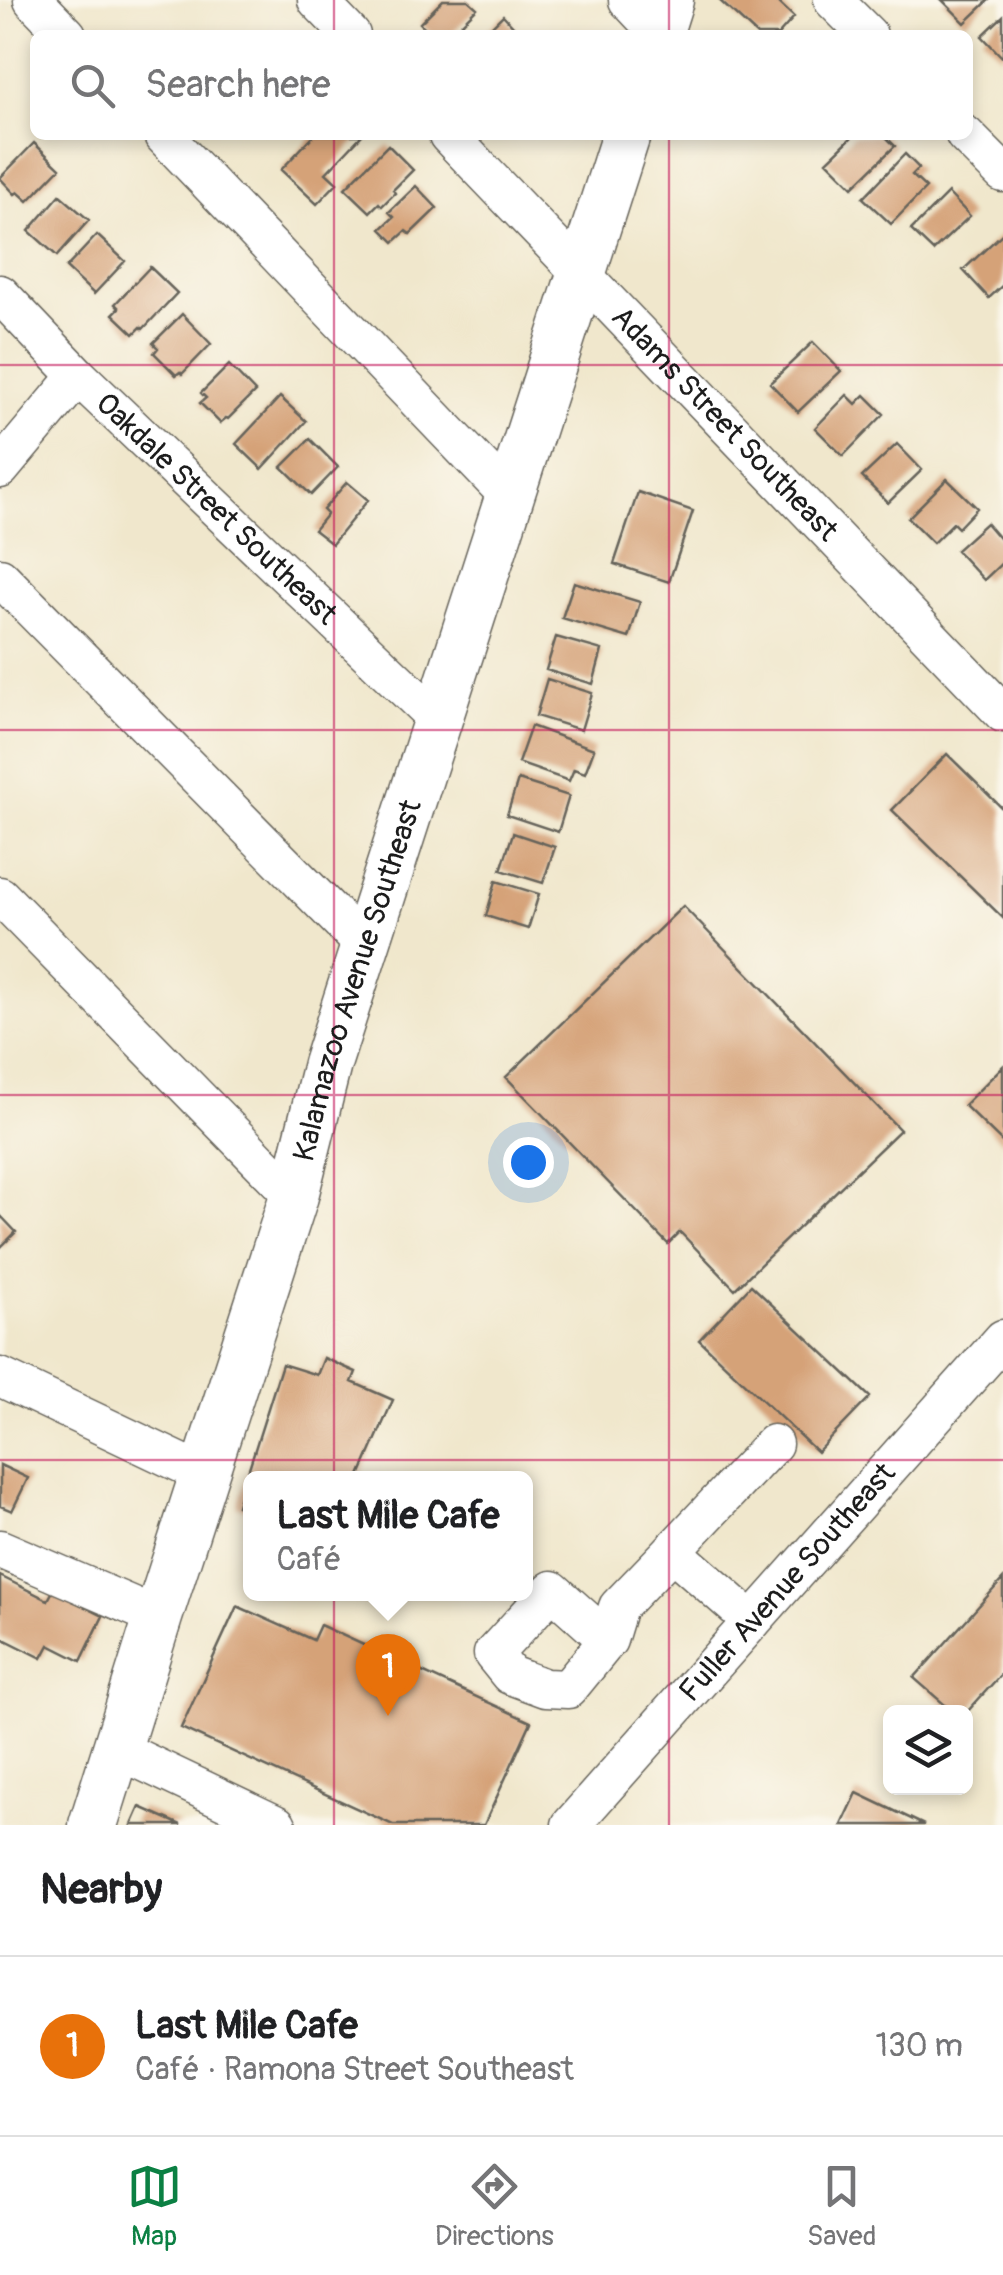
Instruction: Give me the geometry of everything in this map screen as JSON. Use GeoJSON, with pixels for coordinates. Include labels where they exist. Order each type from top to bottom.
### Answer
{"type":"FeatureCollection","features":[{"type":"Feature","properties":{"kind":"main road","name":"Kalamazoo Avenue Southeast"},"geometry":{"type":"LineString","coordinates":[[93,1825],[294,1196],[327,1064],[624,140]]}},
{"type":"Feature","properties":{"kind":"street"},"geometry":{"type":"LineString","coordinates":[[33,0],[62,30]]}},
{"type":"Feature","properties":{"kind":"street"},"geometry":{"type":"LineString","coordinates":[[317,0],[347,30]]}},
{"type":"Feature","properties":{"kind":"street"},"geometry":{"type":"LineString","coordinates":[[833,0],[863,30]]}},
{"type":"Feature","properties":{"kind":"street"},"geometry":{"type":"LineString","coordinates":[[168,140],[509,496]]}},
{"type":"Feature","properties":{"kind":"street","name":"Adams Street Southeast"},"geometry":{"type":"LineString","coordinates":[[453,140],[1003,713]]}},
{"type":"Feature","properties":{"kind":"street"},"geometry":{"type":"LineString","coordinates":[[971,140],[1003,174]]}},
{"type":"Feature","properties":{"kind":"street","name":"Oakdale Street Southeast"},"geometry":{"type":"LineString","coordinates":[[0,294],[78,376],[437,719]]}},
{"type":"Feature","properties":{"kind":"street"},"geometry":{"type":"LineString","coordinates":[[0,469],[78,376]]}},
{"type":"Feature","properties":{"kind":"street"},"geometry":{"type":"LineString","coordinates":[[0,578],[366,947]]}},
{"type":"Feature","properties":{"kind":"street"},"geometry":{"type":"LineString","coordinates":[[0,896],[294,1196]]}},
{"type":"Feature","properties":{"kind":"street","name":"Fuller Avenue Southeast"},"geometry":{"type":"LineString","coordinates":[[571,1825],[1003,1339]]}},
{"type":"Feature","properties":{"kind":"street"},"geometry":{"type":"LineString","coordinates":[[0,1376],[204,1474]]}},
{"type":"Feature","properties":{"kind":"street"},"geometry":{"type":"LineString","coordinates":[[608,1640],[618,1606],[773,1444]]}},
{"type":"Feature","properties":{"kind":"street"},"geometry":{"type":"LineString","coordinates":[[0,1550],[158,1616]]}},
{"type":"Feature","properties":{"kind":"street"},"geometry":{"type":"LineString","coordinates":[[672,1551],[752,1621]]}},
{"type":"Feature","properties":{"kind":"street"},"geometry":{"type":"LineString","coordinates":[[116,1749],[277,1825]]}},
{"type":"Feature","properties":{"kind":"building"},"geometry":{"type":"Polygon","coordinates":[[[443,0],[468,0],[477,8],[455,30],[427,30],[420,23],[443,0]]]}},
{"type":"Feature","properties":{"kind":"building"},"geometry":{"type":"Polygon","coordinates":[[[719,0],[776,0],[794,17],[782,30],[752,30],[719,0]]]}},
{"type":"Feature","properties":{"kind":"building"},"geometry":{"type":"Polygon","coordinates":[[[942,0],[989,0],[965,23],[942,0]]]}},
{"type":"Feature","properties":{"kind":"building"},"geometry":{"type":"Polygon","coordinates":[[[503,15],[515,28],[513,30],[488,30],[503,15]]]}},
{"type":"Feature","properties":{"kind":"building"},"geometry":{"type":"Polygon","coordinates":[[[1003,16],[1003,58],[982,36],[1003,16]]]}},
{"type":"Feature","properties":{"kind":"building"},"geometry":{"type":"Polygon","coordinates":[[[309,140],[357,140],[326,173],[337,183],[317,204],[281,170],[309,140]]]}},
{"type":"Feature","properties":{"kind":"building"},"geometry":{"type":"Polygon","coordinates":[[[849,140],[889,140],[895,146],[853,187],[827,161],[849,140]]]}},
{"type":"Feature","properties":{"kind":"building"},"geometry":{"type":"Polygon","coordinates":[[[34,143],[60,168],[28,201],[0,178],[34,143]]]}},
{"type":"Feature","properties":{"kind":"building"},"geometry":{"type":"Polygon","coordinates":[[[388,145],[413,170],[382,206],[379,203],[370,212],[345,188],[388,145]]]}},
{"type":"Feature","properties":{"kind":"building"},"geometry":{"type":"Polygon","coordinates":[[[905,154],[919,168],[912,175],[926,188],[891,224],[863,198],[905,154]]]}},
{"type":"Feature","properties":{"kind":"building"},"geometry":{"type":"Polygon","coordinates":[[[416,186],[437,208],[410,234],[406,231],[394,242],[381,229],[394,217],[389,212],[416,186]]]}},
{"type":"Feature","properties":{"kind":"building"},"geometry":{"type":"Polygon","coordinates":[[[948,193],[970,216],[933,251],[911,230],[948,193]]]}},
{"type":"Feature","properties":{"kind":"building"},"geometry":{"type":"Polygon","coordinates":[[[60,195],[89,220],[57,256],[29,231],[60,195]]]}},
{"type":"Feature","properties":{"kind":"building"},"geometry":{"type":"Polygon","coordinates":[[[1003,233],[1003,285],[989,298],[963,270],[1003,233]]]}},
{"type":"Feature","properties":{"kind":"building"},"geometry":{"type":"Polygon","coordinates":[[[97,235],[125,261],[94,294],[66,268],[97,235]]]}},
{"type":"Feature","properties":{"kind":"building"},"geometry":{"type":"Polygon","coordinates":[[[150,267],[177,293],[134,334],[113,314],[119,308],[115,304],[150,267]]]}},
{"type":"Feature","properties":{"kind":"building"},"geometry":{"type":"Polygon","coordinates":[[[182,314],[211,344],[182,374],[176,375],[154,353],[158,348],[153,343],[182,314]]]}},
{"type":"Feature","properties":{"kind":"building"},"geometry":{"type":"Polygon","coordinates":[[[813,342],[841,371],[798,412],[770,383],[813,342]]]}},
{"type":"Feature","properties":{"kind":"building"},"geometry":{"type":"Polygon","coordinates":[[[229,365],[255,392],[220,423],[200,403],[206,398],[201,393],[229,365]]]}},
{"type":"Feature","properties":{"kind":"building"},"geometry":{"type":"Polygon","coordinates":[[[847,395],[856,404],[865,395],[884,414],[843,456],[815,428],[847,395]]]}},
{"type":"Feature","properties":{"kind":"building"},"geometry":{"type":"Polygon","coordinates":[[[280,397],[306,421],[262,469],[236,444],[280,397]]]}},
{"type":"Feature","properties":{"kind":"building"},"geometry":{"type":"Polygon","coordinates":[[[310,439],[338,467],[311,495],[282,467],[310,439]]]}},
{"type":"Feature","properties":{"kind":"building"},"geometry":{"type":"Polygon","coordinates":[[[897,444],[922,470],[888,503],[862,477],[897,444]]]}},
{"type":"Feature","properties":{"kind":"building"},"geometry":{"type":"Polygon","coordinates":[[[947,479],[977,508],[958,528],[953,523],[933,543],[908,518],[947,479]]]}},
{"type":"Feature","properties":{"kind":"building"},"geometry":{"type":"Polygon","coordinates":[[[347,482],[368,500],[332,544],[314,530],[327,514],[323,510],[347,482]]]}},
{"type":"Feature","properties":{"kind":"building"},"geometry":{"type":"Polygon","coordinates":[[[638,492],[693,511],[669,582],[614,564],[638,492]]]}},
{"type":"Feature","properties":{"kind":"building"},"geometry":{"type":"Polygon","coordinates":[[[986,523],[1003,543],[1003,562],[984,580],[956,550],[986,523]]]}},
{"type":"Feature","properties":{"kind":"building"},"geometry":{"type":"Polygon","coordinates":[[[574,582],[640,602],[629,638],[562,618],[574,582]]]}},
{"type":"Feature","properties":{"kind":"building"},"geometry":{"type":"Polygon","coordinates":[[[556,637],[602,650],[593,684],[546,670],[556,637]]]}},
{"type":"Feature","properties":{"kind":"building"},"geometry":{"type":"Polygon","coordinates":[[[547,679],[592,693],[581,730],[536,716],[547,679]]]}},
{"type":"Feature","properties":{"kind":"building"},"geometry":{"type":"Polygon","coordinates":[[[531,726],[594,749],[585,773],[574,769],[569,781],[518,763],[531,726]]]}},
{"type":"Feature","properties":{"kind":"building"},"geometry":{"type":"Polygon","coordinates":[[[947,754],[1003,809],[1003,918],[892,810],[947,754]]]}},
{"type":"Feature","properties":{"kind":"building"},"geometry":{"type":"Polygon","coordinates":[[[518,780],[569,796],[558,832],[507,815],[518,780]]]}},
{"type":"Feature","properties":{"kind":"building"},"geometry":{"type":"Polygon","coordinates":[[[513,833],[555,847],[543,883],[501,870],[513,833]]]}},
{"type":"Feature","properties":{"kind":"building"},"geometry":{"type":"Polygon","coordinates":[[[496,881],[539,894],[528,929],[486,916],[496,881]]]}},
{"type":"Feature","properties":{"kind":"building"},"geometry":{"type":"Polygon","coordinates":[[[683,906],[900,1130],[735,1289],[680,1232],[668,1244],[506,1077],[683,906]]]}},
{"type":"Feature","properties":{"kind":"building"},"geometry":{"type":"Polygon","coordinates":[[[1003,1066],[1003,1143],[964,1105],[1003,1066]]]}},
{"type":"Feature","properties":{"kind":"building"},"geometry":{"type":"Polygon","coordinates":[[[0,1215],[16,1232],[0,1248],[0,1215]]]}},
{"type":"Feature","properties":{"kind":"building"},"geometry":{"type":"Polygon","coordinates":[[[751,1285],[870,1397],[817,1452],[699,1340],[751,1285]]]}},
{"type":"Feature","properties":{"kind":"building"},"geometry":{"type":"Polygon","coordinates":[[[324,1358],[356,1372],[352,1382],[393,1400],[362,1471],[248,1471],[282,1364],[317,1375],[324,1358]]]}},
{"type":"Feature","properties":{"kind":"building"},"geometry":{"type":"Polygon","coordinates":[[[0,1465],[28,1478],[12,1511],[0,1506],[0,1465]]]}},
{"type":"Feature","properties":{"kind":"building"},"geometry":{"type":"Polygon","coordinates":[[[243,1487],[243,1509],[237,1506],[243,1487]]]}},
{"type":"Feature","properties":{"kind":"building"},"geometry":{"type":"Polygon","coordinates":[[[0,1576],[48,1600],[53,1591],[103,1616],[81,1661],[49,1645],[42,1658],[0,1637],[0,1576]]]}},
{"type":"Feature","properties":{"kind":"building"},"geometry":{"type":"Polygon","coordinates":[[[1003,1579],[1003,1672],[973,1705],[945,1705],[914,1678],[1003,1579]]]}},
{"type":"Feature","properties":{"kind":"building"},"geometry":{"type":"Polygon","coordinates":[[[237,1606],[313,1640],[320,1625],[531,1722],[484,1825],[393,1825],[181,1728],[237,1606]]]}},
{"type":"Feature","properties":{"kind":"building"},"geometry":{"type":"Polygon","coordinates":[[[857,1793],[924,1825],[842,1825],[857,1793]]]}},
{"type":"Feature","properties":{"kind":"building"},"geometry":{"type":"Polygon","coordinates":[[[140,1807],[181,1825],[132,1825],[140,1807]]]}},
{"type":"Feature","properties":{"kind":"place","name":"Last Mile Cafe"},"geometry":{"type":"Point","coordinates":[388,1716]}}]}
